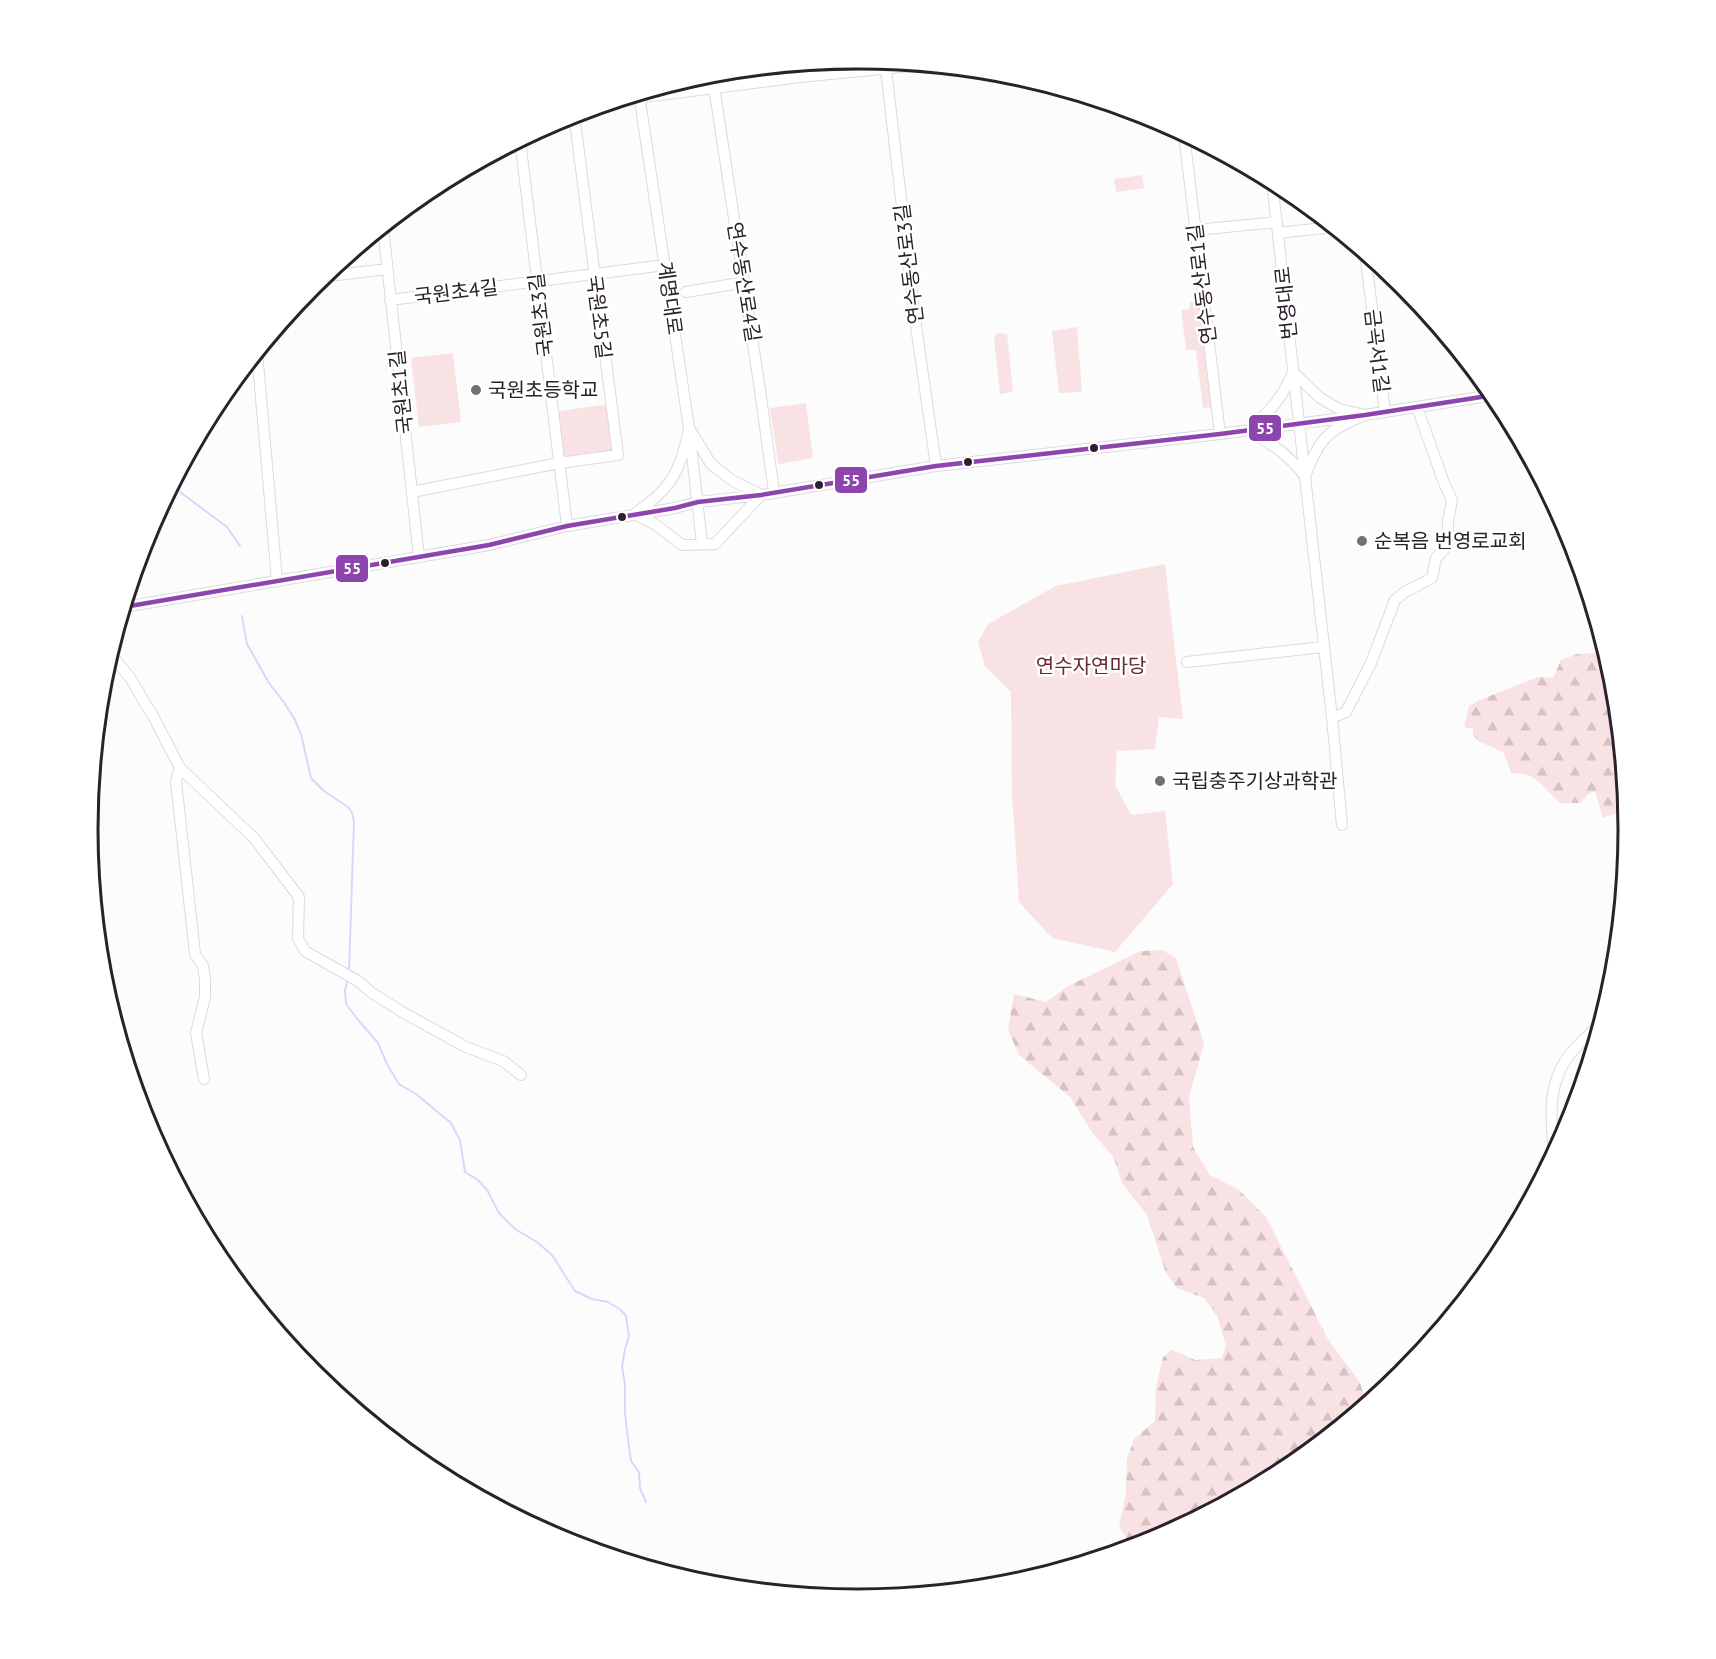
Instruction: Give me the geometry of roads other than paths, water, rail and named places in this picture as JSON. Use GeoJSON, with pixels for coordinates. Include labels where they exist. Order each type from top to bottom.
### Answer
{"type":"FeatureCollection","features":[{"type":"Feature","properties":{"kind":"street"},"geometry":{"type":"LineString","coordinates":[[673,92],[714,89],[857,69]]}},
{"type":"Feature","properties":{"kind":"street","name":"연수동산로3길"},"geometry":{"type":"LineString","coordinates":[[887,70],[915,320],[936,466]]}},
{"type":"Feature","properties":{"kind":"street","name":"연수동산로4길"},"geometry":{"type":"LineString","coordinates":[[713,83],[774,492]]}},
{"type":"Feature","properties":{"kind":"street","name":"계명대로"},"geometry":{"type":"LineString","coordinates":[[639,102],[689,428],[702,544]]}},
{"type":"Feature","properties":{"kind":"street","name":"국원초5길"},"geometry":{"type":"LineString","coordinates":[[412,492],[559,463],[618,455],[575,124]]}},
{"type":"Feature","properties":{"kind":"street","name":"연수동산로1길"},"geometry":{"type":"LineString","coordinates":[[1185,143],[1220,434]]}},
{"type":"Feature","properties":{"kind":"street","name":"국원초3길"},"geometry":{"type":"LineString","coordinates":[[521,148],[567,526]]}},
{"type":"Feature","properties":{"kind":"street","name":"번영대로"},"geometry":{"type":"LineString","coordinates":[[1273,192],[1342,825]]}},
{"type":"Feature","properties":{"kind":"street"},"geometry":{"type":"LineString","coordinates":[[1196,230],[1322,227]]}},
{"type":"Feature","properties":{"kind":"street","name":"국원초1길"},"geometry":{"type":"LineString","coordinates":[[384,235],[419,557]]}},
{"type":"Feature","properties":{"kind":"street","name":"금곡서1길"},"geometry":{"type":"LineString","coordinates":[[1366,265],[1385,412]]}},
{"type":"Feature","properties":{"kind":"street","name":"국원초4길"},"geometry":{"type":"LineString","coordinates":[[390,300],[665,266]]}},
{"type":"Feature","properties":{"kind":"street"},"geometry":{"type":"LineString","coordinates":[[339,275],[387,269]]}},
{"type":"Feature","properties":{"kind":"street"},"geometry":{"type":"LineString","coordinates":[[686,292],[740,283]]}},
{"type":"Feature","properties":{"kind":"street"},"geometry":{"type":"LineString","coordinates":[[258,363],[277,580]]}},
{"type":"Feature","properties":{"kind":"street"},"geometry":{"type":"LineString","coordinates":[[1248,431],[1286,390],[1293,372],[1320,398],[1339,409],[1365,415]]}},
{"type":"Feature","properties":{"kind":"street"},"geometry":{"type":"LineString","coordinates":[[132,606],[489,545],[567,526],[698,502],[761,495],[936,466],[1248,431],[1483,397]]}},
{"type":"Feature","properties":{"kind":"street"},"geometry":{"type":"LineString","coordinates":[[1332,718],[1346,712],[1371,663],[1395,600],[1432,578],[1436,558],[1447,546],[1452,500],[1417,407]]}},
{"type":"Feature","properties":{"kind":"street"},"geometry":{"type":"LineString","coordinates":[[1305,476],[1317,447],[1324,438],[1339,425],[1365,415]]}},
{"type":"Feature","properties":{"kind":"street"},"geometry":{"type":"LineString","coordinates":[[689,428],[711,464],[733,481],[761,495]]}},
{"type":"Feature","properties":{"kind":"street"},"geometry":{"type":"LineString","coordinates":[[634,514],[663,492],[670,483],[684,450],[689,428]]}},
{"type":"Feature","properties":{"kind":"street"},"geometry":{"type":"LineString","coordinates":[[1248,431],[1281,450],[1305,476]]}},
{"type":"Feature","properties":{"kind":"street"},"geometry":{"type":"LineString","coordinates":[[634,514],[656,525],[682,545],[715,544],[761,495]]}},
{"type":"Feature","properties":{"kind":"street"},"geometry":{"type":"LineString","coordinates":[[1187,662],[1323,647]]}},
{"type":"Feature","properties":{"kind":"street"},"geometry":{"type":"LineString","coordinates":[[117,661],[131,679],[152,714],[180,768],[254,838],[299,897],[298,938],[305,951],[404,1013],[466,1047],[503,1061],[521,1075]]}},
{"type":"Feature","properties":{"kind":"street"},"geometry":{"type":"LineString","coordinates":[[180,768],[176,781],[195,954],[203,966],[205,980],[205,997],[196,1033],[204,1079]]}},
{"type":"Feature","properties":{"kind":"street"},"geometry":{"type":"LineString","coordinates":[[1553,1139],[1550,1111],[1554,1085],[1562,1066],[1571,1053],[1591,1033]]}},
{"type":"Feature","properties":{"kind":"waterway"},"geometry":{"type":"LineString","coordinates":[[178,490],[227,527],[240,546]]}},
{"type":"Feature","properties":{"kind":"waterway"},"geometry":{"type":"LineString","coordinates":[[242,616],[247,644],[269,683],[294,718],[301,734],[311,778],[324,791],[348,807],[352,813],[354,821],[349,972]]}},
{"type":"Feature","properties":{"kind":"waterway"},"geometry":{"type":"LineString","coordinates":[[348,978],[345,990],[346,1004],[378,1043],[399,1084],[416,1094],[451,1123],[460,1140],[465,1172],[478,1180],[487,1190],[499,1213],[515,1229],[537,1242],[552,1255],[575,1291],[592,1299],[608,1302],[626,1316],[629,1336],[622,1367],[625,1384],[625,1414],[631,1461],[639,1472],[640,1488],[646,1502]]}},
{"type":"Feature","properties":{"kind":"place","name":"국원초등학교"},"geometry":{"type":"Point","coordinates":[476,390]}},
{"type":"Feature","properties":{"kind":"place","name":"순복음 번영로교회"},"geometry":{"type":"Point","coordinates":[1362,541]}},
{"type":"Feature","properties":{"kind":"place","name":"국립충주기상과학관"},"geometry":{"type":"Point","coordinates":[1160,781]}},
{"type":"Feature","properties":{"kind":"park label","name":"연수자연마당"},"geometry":{"type":"Point","coordinates":[1091,666]}}]}
